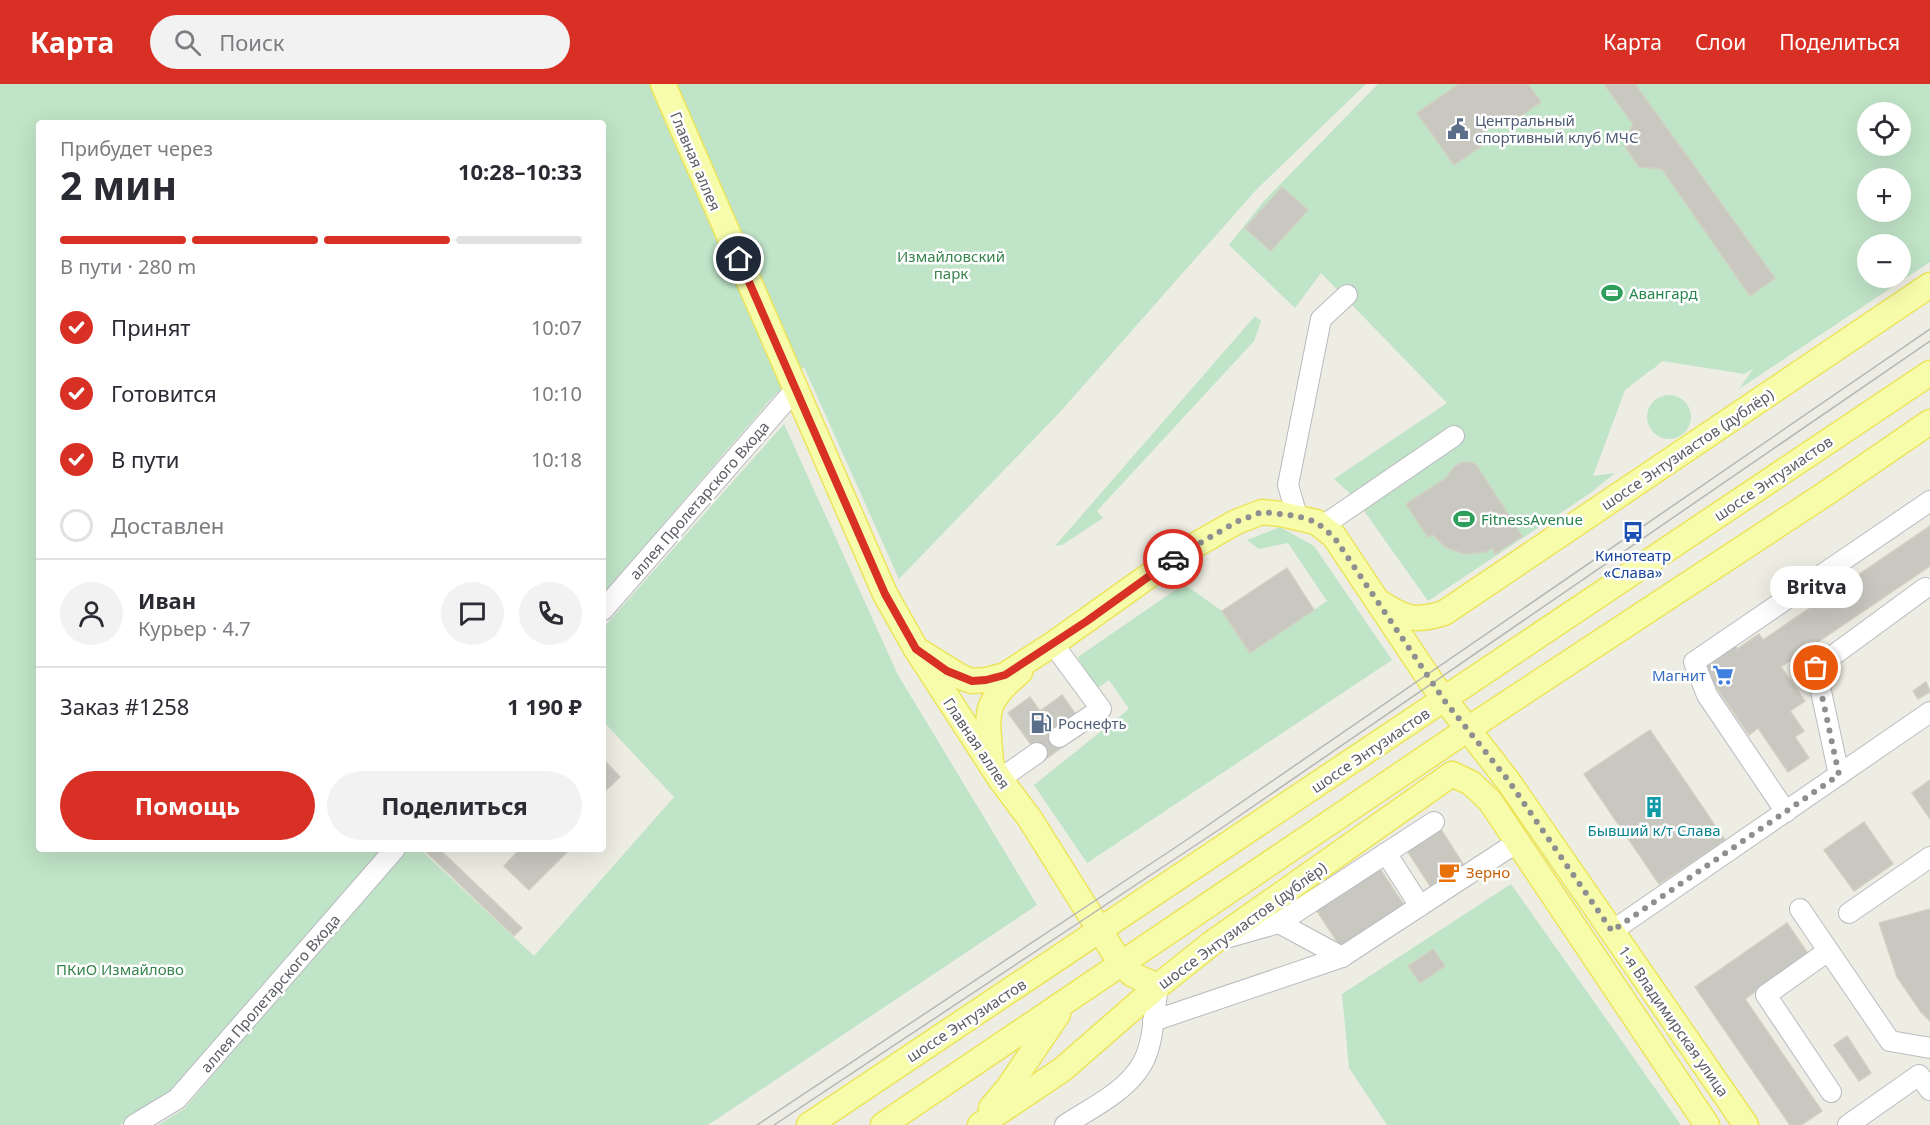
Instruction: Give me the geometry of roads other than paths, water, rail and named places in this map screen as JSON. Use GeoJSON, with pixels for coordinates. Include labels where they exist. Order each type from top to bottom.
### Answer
{"type":"FeatureCollection","features":[{"type":"Feature","properties":{"kind":"main road","name":"Главная аллея"},"geometry":{"type":"LineString","coordinates":[[663,84],[885,594],[916,649],[996,772],[1030,819],[1121,964]]}},
{"type":"Feature","properties":{"kind":"main road","name":"шоссе Энтузиастов (дублёр)"},"geometry":{"type":"LineString","coordinates":[[1378,602],[1399,615],[1416,619],[1444,613],[1930,285]]}},
{"type":"Feature","properties":{"kind":"main road","name":"шоссе Энтузиастов"},"geometry":{"type":"LineString","coordinates":[[808,1125],[1930,373]]}},
{"type":"Feature","properties":{"kind":"main road"},"geometry":{"type":"LineString","coordinates":[[883,1125],[1468,729],[1825,494],[1930,422]]}},
{"type":"Feature","properties":{"kind":"main road","name":"1-я Владимирская улица"},"geometry":{"type":"LineString","coordinates":[[916,649],[947,671],[972,681],[1005,675],[1053,644],[1178,555],[1236,522],[1262,512],[1297,516],[1316,522],[1334,537],[1444,700],[1508,780],[1746,1125]]}},
{"type":"Feature","properties":{"kind":"main road","name":"1-я Владимирская улица"},"geometry":{"type":"LineString","coordinates":[[996,772],[989,708],[1005,684],[1053,644]]}},
{"type":"Feature","properties":{"kind":"main road","name":"шоссе Энтузиастов (дублёр)"},"geometry":{"type":"LineString","coordinates":[[977,1125],[1063,1069],[1158,986],[1212,943],[1452,774]]}},
{"type":"Feature","properties":{"kind":"main road","name":"1-я Владимирская улица"},"geometry":{"type":"LineString","coordinates":[[1452,774],[1471,783],[1490,801],[1519,841],[1707,1125]]}},
{"type":"Feature","properties":{"kind":"main road"},"geometry":{"type":"LineString","coordinates":[[1121,964],[1133,975],[1158,986]]}},
{"type":"Feature","properties":{"kind":"main road"},"geometry":{"type":"LineString","coordinates":[[977,1125],[1008,1088],[1067,1001]]}},
{"type":"Feature","properties":{"kind":"street"},"geometry":{"type":"LineString","coordinates":[[1297,516],[1288,486],[1321,319],[1347,295]]}},
{"type":"Feature","properties":{"kind":"street","name":"аллея Пролетарского Входа"},"geometry":{"type":"LineString","coordinates":[[606,607],[795,390]]}},
{"type":"Feature","properties":{"kind":"street"},"geometry":{"type":"LineString","coordinates":[[1321,527],[1454,436]]}},
{"type":"Feature","properties":{"kind":"street"},"geometry":{"type":"LineString","coordinates":[[1786,812],[1707,695],[1694,662],[1930,501]]}},
{"type":"Feature","properties":{"kind":"street"},"geometry":{"type":"LineString","coordinates":[[1839,775],[1816,668],[1924,588]]}},
{"type":"Feature","properties":{"kind":"street"},"geometry":{"type":"LineString","coordinates":[[1053,644],[1101,709],[1059,737]]}},
{"type":"Feature","properties":{"kind":"street"},"geometry":{"type":"LineString","coordinates":[[1612,931],[1930,712]]}},
{"type":"Feature","properties":{"kind":"street"},"geometry":{"type":"LineString","coordinates":[[1436,752],[1452,774]]}},
{"type":"Feature","properties":{"kind":"street"},"geometry":{"type":"LineString","coordinates":[[996,772],[1037,753]]}},
{"type":"Feature","properties":{"kind":"street"},"geometry":{"type":"LineString","coordinates":[[1212,943],[1279,923],[1434,822]]}},
{"type":"Feature","properties":{"kind":"street"},"geometry":{"type":"LineString","coordinates":[[1152,1025],[1342,957],[1519,841]]}},
{"type":"Feature","properties":{"kind":"street","name":"аллея Пролетарского Входа"},"geometry":{"type":"LineString","coordinates":[[134,1125],[177,1100],[392,852]]}},
{"type":"Feature","properties":{"kind":"street"},"geometry":{"type":"LineString","coordinates":[[1386,853],[1420,906]]}},
{"type":"Feature","properties":{"kind":"street"},"geometry":{"type":"LineString","coordinates":[[1849,913],[1928,862]]}},
{"type":"Feature","properties":{"kind":"street"},"geometry":{"type":"LineString","coordinates":[[1800,909],[1890,1041],[1930,1048]]}},
{"type":"Feature","properties":{"kind":"street"},"geometry":{"type":"LineString","coordinates":[[1279,923],[1342,957]]}},
{"type":"Feature","properties":{"kind":"street"},"geometry":{"type":"LineString","coordinates":[[1828,951],[1766,995],[1831,1092]]}},
{"type":"Feature","properties":{"kind":"street"},"geometry":{"type":"LineString","coordinates":[[1065,1125],[1123,1087],[1142,1065],[1150,1044],[1158,986]]}},
{"type":"Feature","properties":{"kind":"street"},"geometry":{"type":"LineString","coordinates":[[1848,1125],[1919,1075],[1930,1090]]}},
{"type":"Feature","properties":{"kind":"tram line"},"geometry":{"type":"LineString","coordinates":[[757,1125],[1185,841],[1930,329]]}},
{"type":"Feature","properties":{"kind":"tram line"},"geometry":{"type":"LineString","coordinates":[[774,1125],[1226,825],[1930,341]]}},
{"type":"Feature","properties":{"kind":"place","name":"Центральный спортивный клуб МЧС"},"geometry":{"type":"Point","coordinates":[1458,129]}},
{"type":"Feature","properties":{"kind":"place","name":"Авангард"},"geometry":{"type":"Point","coordinates":[1612,293]}},
{"type":"Feature","properties":{"kind":"place","name":"FitnessAvenue"},"geometry":{"type":"Point","coordinates":[1464,519]}},
{"type":"Feature","properties":{"kind":"place","name":"Кинотеатр «Слава»"},"geometry":{"type":"Point","coordinates":[1633,532]}},
{"type":"Feature","properties":{"kind":"place","name":"Britva"},"geometry":{"type":"Point","coordinates":[1816,668]}},
{"type":"Feature","properties":{"kind":"place","name":"Магнит"},"geometry":{"type":"Point","coordinates":[1723,675]}},
{"type":"Feature","properties":{"kind":"place","name":"Роснефть"},"geometry":{"type":"Point","coordinates":[1041,723]}},
{"type":"Feature","properties":{"kind":"place","name":"Бывший к/т Слава"},"geometry":{"type":"Point","coordinates":[1654,807]}},
{"type":"Feature","properties":{"kind":"place","name":"Зерно"},"geometry":{"type":"Point","coordinates":[1449,872]}},
{"type":"Feature","properties":{"kind":"park label","name":"Измайловский парк"},"geometry":{"type":"Point","coordinates":[951,264]}},
{"type":"Feature","properties":{"kind":"park label","name":"ПКиО Измайлово"},"geometry":{"type":"Point","coordinates":[120,969]}}]}
